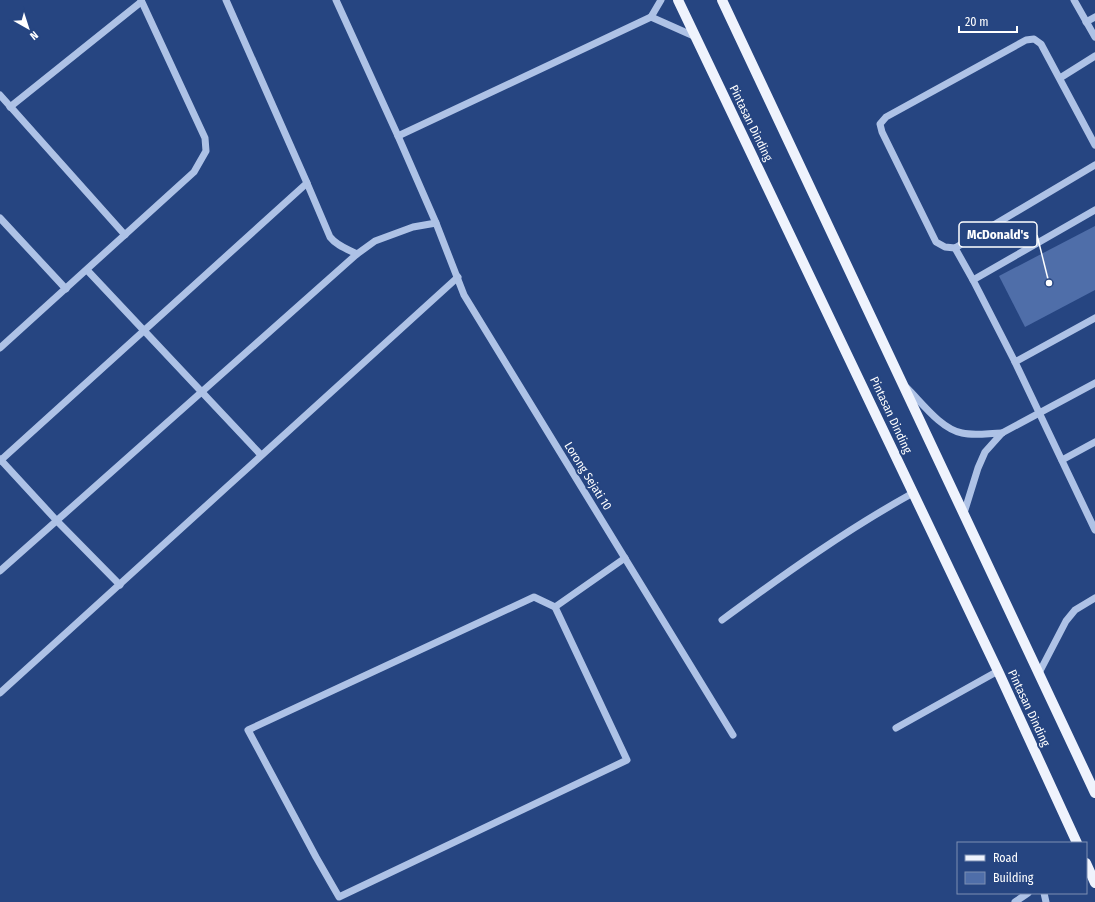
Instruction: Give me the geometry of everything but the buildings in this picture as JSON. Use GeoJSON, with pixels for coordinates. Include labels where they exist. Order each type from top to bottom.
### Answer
{"type":"FeatureCollection","features":[{"type":"Feature","properties":{"kind":"main road","name":"Pintasan Dinding"},"geometry":{"type":"LineString","coordinates":[[678,0],[998,672],[1077,842]]}},
{"type":"Feature","properties":{"kind":"main road","name":"Pintasan Dinding"},"geometry":{"type":"LineString","coordinates":[[722,0],[1095,793]]}},
{"type":"Feature","properties":{"kind":"main road"},"geometry":{"type":"LineString","coordinates":[[1087,865],[1095,883]]}},
{"type":"Feature","properties":{"kind":"street"},"geometry":{"type":"LineString","coordinates":[[226,0],[330,237],[334,242],[357,254]]}},
{"type":"Feature","properties":{"kind":"street","name":"Lorong Sejati 10"},"geometry":{"type":"LineString","coordinates":[[336,0],[436,222],[464,295],[733,735]]}},
{"type":"Feature","properties":{"kind":"street"},"geometry":{"type":"LineString","coordinates":[[398,136],[651,17],[660,0]]}},
{"type":"Feature","properties":{"kind":"street"},"geometry":{"type":"LineString","coordinates":[[1074,0],[1095,37]]}},
{"type":"Feature","properties":{"kind":"street"},"geometry":{"type":"LineString","coordinates":[[1,345],[66,289],[194,172],[206,151],[205,138],[141,1],[10,107]]}},
{"type":"Feature","properties":{"kind":"street"},"geometry":{"type":"LineString","coordinates":[[651,17],[696,37]]}},
{"type":"Feature","properties":{"kind":"street"},"geometry":{"type":"LineString","coordinates":[[1086,22],[1095,17]]}},
{"type":"Feature","properties":{"kind":"street"},"geometry":{"type":"LineString","coordinates":[[1095,145],[1041,44],[1034,39],[1026,40],[886,118],[880,124],[882,132],[936,242],[945,247],[955,248],[1095,165]]}},
{"type":"Feature","properties":{"kind":"street"},"geometry":{"type":"LineString","coordinates":[[1060,78],[1095,56]]}},
{"type":"Feature","properties":{"kind":"street"},"geometry":{"type":"LineString","coordinates":[[0,95],[125,235]]}},
{"type":"Feature","properties":{"kind":"street"},"geometry":{"type":"LineString","coordinates":[[120,585],[0,460],[307,183]]}},
{"type":"Feature","properties":{"kind":"street"},"geometry":{"type":"LineString","coordinates":[[973,280],[1095,210]]}},
{"type":"Feature","properties":{"kind":"street"},"geometry":{"type":"LineString","coordinates":[[0,218],[66,289]]}},
{"type":"Feature","properties":{"kind":"street"},"geometry":{"type":"LineString","coordinates":[[0,571],[357,254],[375,241],[413,227],[436,222]]}},
{"type":"Feature","properties":{"kind":"street"},"geometry":{"type":"LineString","coordinates":[[955,248],[1015,362],[1095,530]]}},
{"type":"Feature","properties":{"kind":"street"},"geometry":{"type":"LineString","coordinates":[[87,270],[261,455]]}},
{"type":"Feature","properties":{"kind":"street"},"geometry":{"type":"LineString","coordinates":[[0,693],[458,277]]}},
{"type":"Feature","properties":{"kind":"street"},"geometry":{"type":"LineString","coordinates":[[1015,362],[1095,318]]}},
{"type":"Feature","properties":{"kind":"street"},"geometry":{"type":"LineString","coordinates":[[964,514],[978,468],[985,452],[1002,433],[1095,383]]}},
{"type":"Feature","properties":{"kind":"street"},"geometry":{"type":"LineString","coordinates":[[902,384],[941,423],[960,433],[1002,433]]}},
{"type":"Feature","properties":{"kind":"street"},"geometry":{"type":"LineString","coordinates":[[1062,460],[1095,442]]}},
{"type":"Feature","properties":{"kind":"street"},"geometry":{"type":"LineString","coordinates":[[722,620],[801,562],[913,493]]}},
{"type":"Feature","properties":{"kind":"street"},"geometry":{"type":"LineString","coordinates":[[555,607],[625,558]]}},
{"type":"Feature","properties":{"kind":"street"},"geometry":{"type":"LineString","coordinates":[[534,597],[555,607],[627,760],[339,897],[248,730],[534,597]]}},
{"type":"Feature","properties":{"kind":"street"},"geometry":{"type":"LineString","coordinates":[[1039,673],[1066,621],[1075,610],[1095,598]]}},
{"type":"Feature","properties":{"kind":"street"},"geometry":{"type":"LineString","coordinates":[[896,728],[998,672]]}},
{"type":"Feature","properties":{"kind":"street"},"geometry":{"type":"LineString","coordinates":[[1015,902],[1027,894]]}},
{"type":"Feature","properties":{"kind":"place","name":"McDonald's"},"geometry":{"type":"Point","coordinates":[1049,283]}}]}
